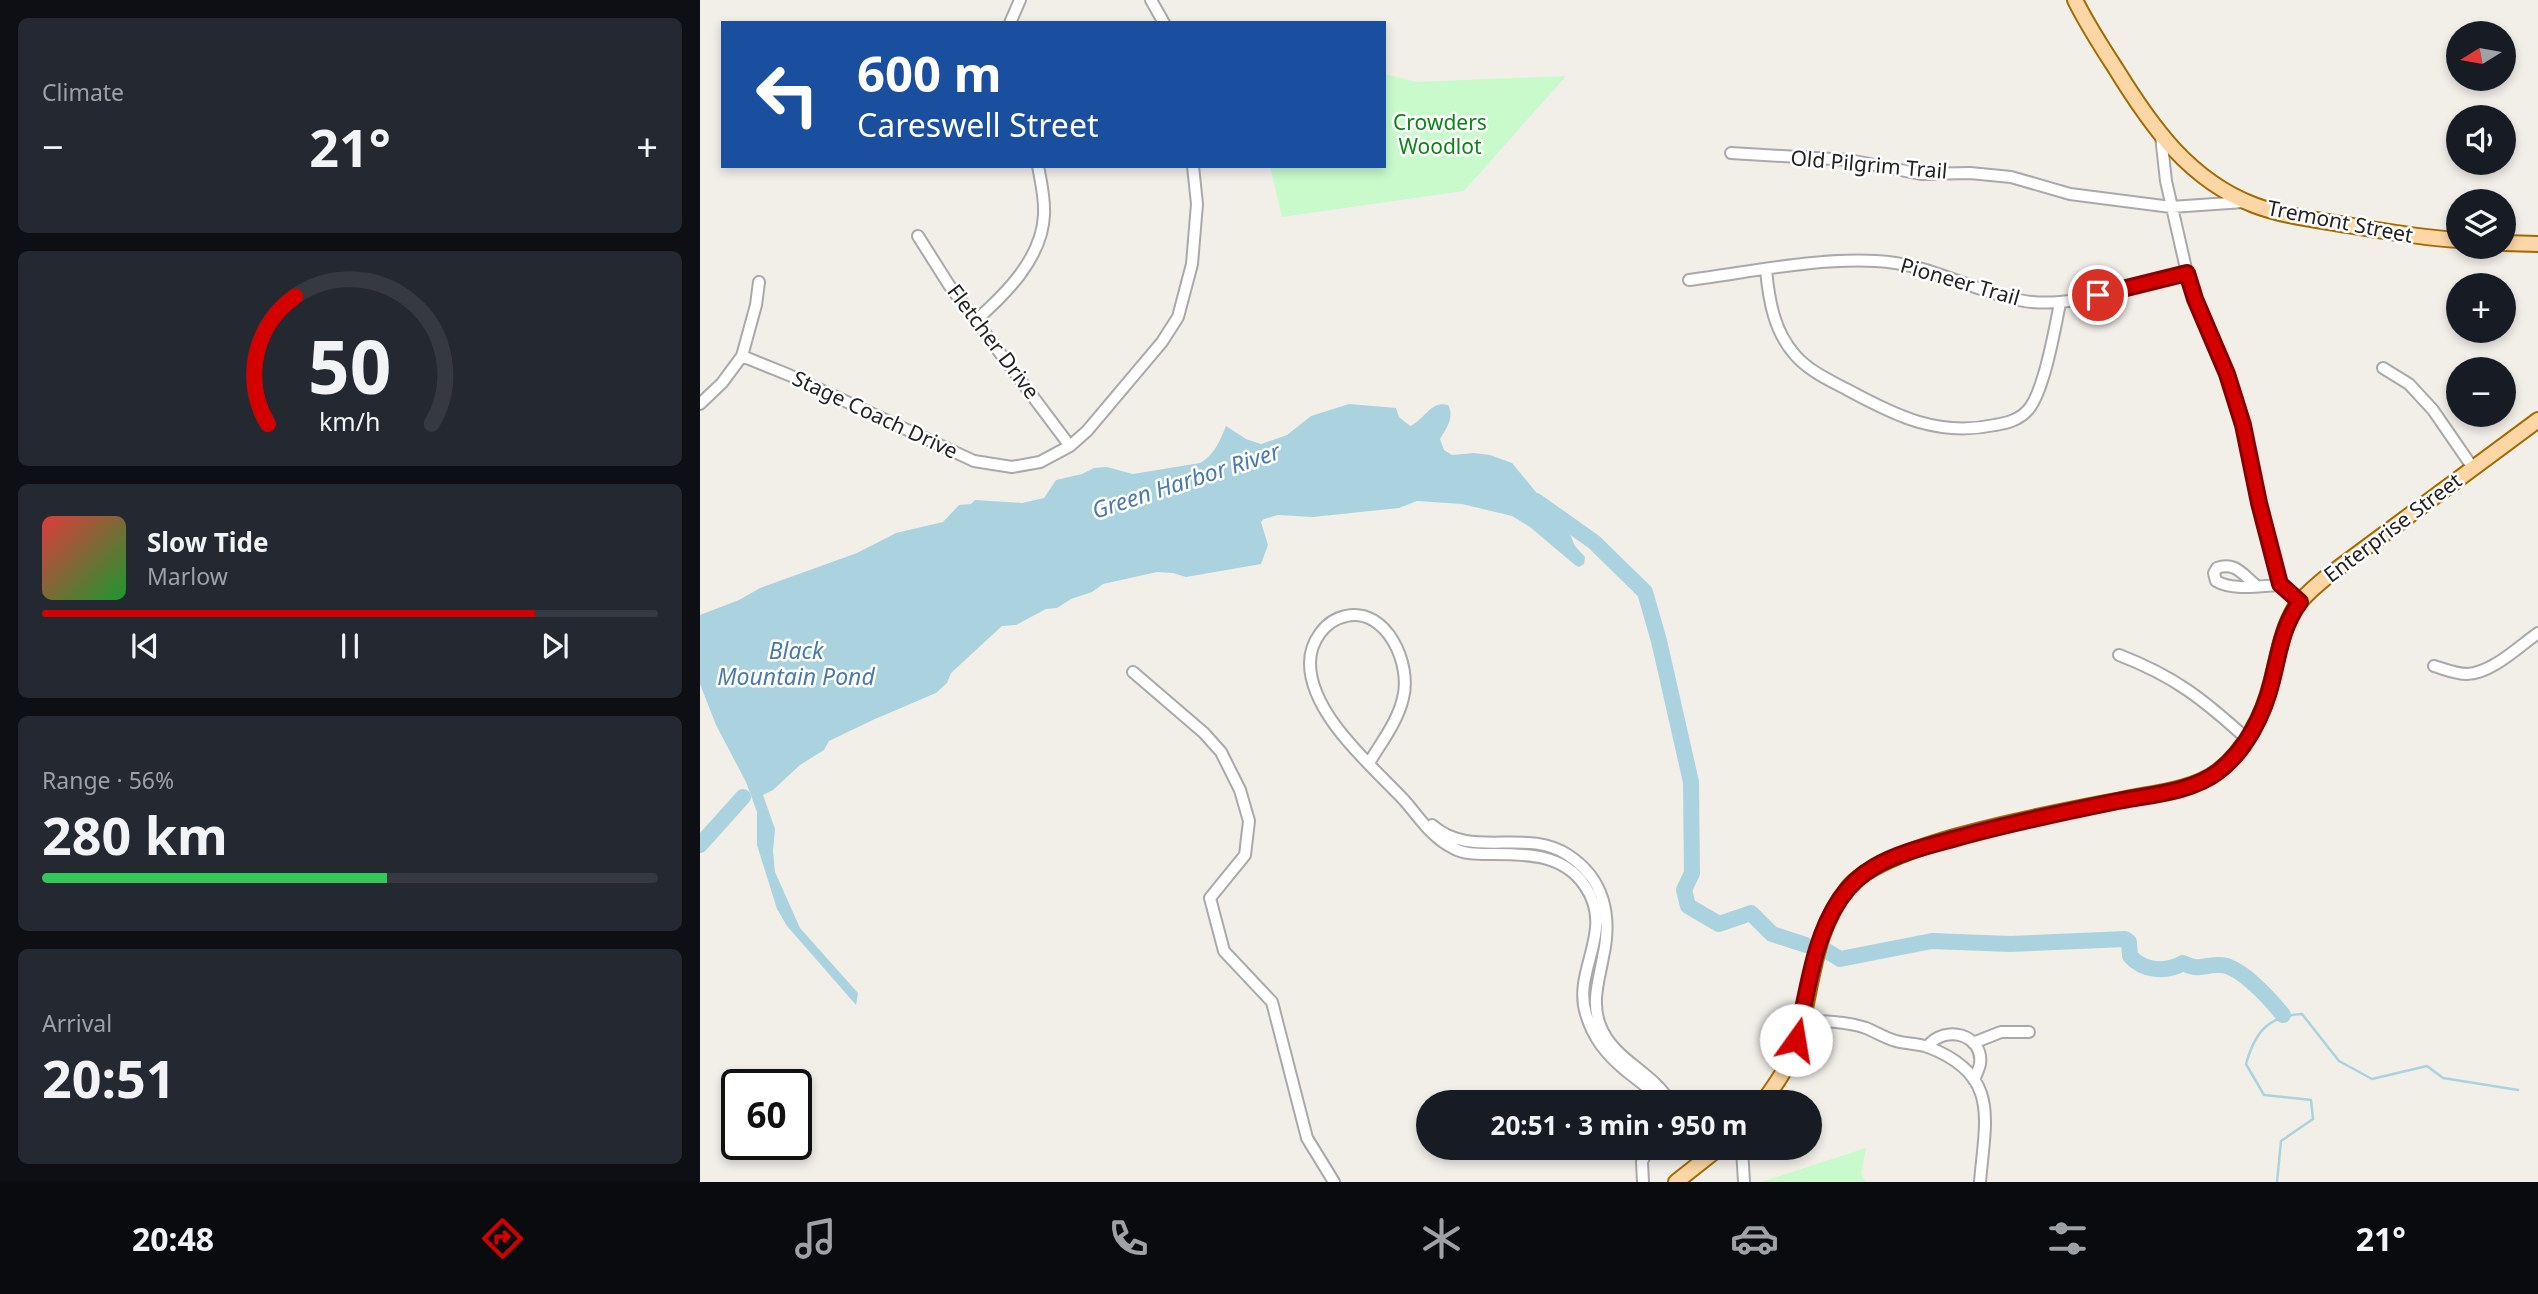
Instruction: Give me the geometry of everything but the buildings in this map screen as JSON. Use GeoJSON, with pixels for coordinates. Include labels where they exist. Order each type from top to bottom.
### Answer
{"type":"FeatureCollection","features":[{"type":"Feature","properties":{"kind":"main road","name":"Tremont Street"},"geometry":{"type":"LineString","coordinates":[[2075,0],[2135,100],[2161,136],[2196,171],[2247,202],[2270,210],[2308,219],[2446,239]]}},
{"type":"Feature","properties":{"kind":"main road"},"geometry":{"type":"LineString","coordinates":[[2516,243],[2538,244]]}},
{"type":"Feature","properties":{"kind":"main road","name":"Enterprise Street"},"geometry":{"type":"LineString","coordinates":[[1771,1090],[1787,1064],[1801,1021],[1816,956],[1829,919],[1849,887],[1872,868],[1908,853],[1980,831],[2186,786],[2219,770],[2247,738],[2265,704],[2282,637],[2300,602],[2329,575],[2538,420]]}},
{"type":"Feature","properties":{"kind":"main road"},"geometry":{"type":"LineString","coordinates":[[1676,1182],[1704,1160]]}},
{"type":"Feature","properties":{"kind":"street"},"geometry":{"type":"LineString","coordinates":[[1011,21],[1020,0]]}},
{"type":"Feature","properties":{"kind":"street"},"geometry":{"type":"LineString","coordinates":[[1151,0],[1163,21]]}},
{"type":"Feature","properties":{"kind":"street"},"geometry":{"type":"LineString","coordinates":[[2161,136],[2171,207],[2187,273],[2195,299],[2227,374],[2243,425],[2261,514],[2280,584],[2300,602]]}},
{"type":"Feature","properties":{"kind":"street","name":"Old Pilgrim Trail"},"geometry":{"type":"LineString","coordinates":[[1731,153],[1849,160],[1921,174],[1970,173],[2011,177],[2070,194],[2171,207],[2247,202]]}},
{"type":"Feature","properties":{"kind":"street"},"geometry":{"type":"LineString","coordinates":[[975,321],[993,306],[1022,273],[1038,240],[1044,218],[1038,168]]}},
{"type":"Feature","properties":{"kind":"street","name":"Stage Coach Drive"},"geometry":{"type":"LineString","coordinates":[[742,356],[789,374],[948,450],[988,464],[1012,467],[1047,459],[1087,432],[1162,342],[1178,317],[1192,264],[1197,204],[1193,168]]}},
{"type":"Feature","properties":{"kind":"street","name":"Fletcher Drive"},"geometry":{"type":"LineString","coordinates":[[918,236],[975,321],[1070,446]]}},
{"type":"Feature","properties":{"kind":"street","name":"Pioneer Trail"},"geometry":{"type":"LineString","coordinates":[[1689,280],[1836,261],[1902,263],[1957,279],[1999,296],[2022,301],[2060,303],[2187,273]]}},
{"type":"Feature","properties":{"kind":"street"},"geometry":{"type":"LineString","coordinates":[[1766,270],[1775,322],[1786,343],[1802,362],[1824,378],[1880,408],[1910,421],[1940,427],[1987,427],[2015,419],[2029,409],[2039,387],[2060,303]]}},
{"type":"Feature","properties":{"kind":"street"},"geometry":{"type":"LineString","coordinates":[[700,404],[723,383],[742,356],[756,305],[758,282]]}},
{"type":"Feature","properties":{"kind":"street"},"geometry":{"type":"LineString","coordinates":[[2383,368],[2409,384],[2433,410],[2473,468]]}},
{"type":"Feature","properties":{"kind":"street"},"geometry":{"type":"LineString","coordinates":[[2257,586],[2280,584]]}},
{"type":"Feature","properties":{"kind":"street"},"geometry":{"type":"LineString","coordinates":[[1369,763],[1401,707],[1405,686],[1404,671],[1395,645],[1379,624],[1368,617],[1347,615],[1326,625],[1318,636],[1310,658],[1314,684],[1333,722],[1348,744],[1406,802],[1438,839],[1454,849],[1482,848],[1541,856],[1575,867],[1591,897],[1600,946],[1584,986],[1598,1041],[1612,1058],[1656,1090]]}},
{"type":"Feature","properties":{"kind":"street"},"geometry":{"type":"LineString","coordinates":[[2434,666],[2465,674],[2476,672],[2538,633]]}},
{"type":"Feature","properties":{"kind":"street"},"geometry":{"type":"LineString","coordinates":[[2119,655],[2143,664],[2190,689],[2247,738]]}},
{"type":"Feature","properties":{"kind":"street"},"geometry":{"type":"LineString","coordinates":[[1133,672],[1204,733],[1221,752],[1240,790],[1249,821],[1245,855],[1210,898],[1224,951],[1272,1002],[1307,1138],[1334,1182]]}},
{"type":"Feature","properties":{"kind":"street"},"geometry":{"type":"LineString","coordinates":[[1801,1021],[1854,1025],[1900,1042],[1927,1047],[1958,1062],[1974,1080],[1986,1115],[1980,1182]]}},
{"type":"Feature","properties":{"kind":"street"},"geometry":{"type":"LineString","coordinates":[[1973,1043],[2001,1032],[2029,1032]]}},
{"type":"Feature","properties":{"kind":"street"},"geometry":{"type":"LineString","coordinates":[[1927,1047],[1938,1035],[1945,1034],[1959,1035],[1973,1043],[1980,1060],[1974,1080]]}},
{"type":"Feature","properties":{"kind":"street"},"geometry":{"type":"LineString","coordinates":[[1643,1177],[1648,1160]]}},
{"type":"Feature","properties":{"kind":"street"},"geometry":{"type":"LineString","coordinates":[[1743,1160],[1744,1182]]}},
{"type":"Feature","properties":{"kind":"green space","name":"Crowders Woodlot"},"geometry":{"type":"Polygon","coordinates":[[[1386,74],[1417,82],[1566,76],[1464,191],[1282,217],[1270,168],[1386,168],[1386,74]]]}},
{"type":"Feature","properties":{"kind":"green space"},"geometry":{"type":"Polygon","coordinates":[[[1866,1148],[1861,1174],[1866,1182],[1761,1182],[1866,1148]]]}},
{"type":"Feature","properties":{"kind":"water","name":"Black Mountain Pond"},"geometry":{"type":"Polygon","coordinates":[[[1349,404],[1396,408],[1399,417],[1410,426],[1437,405],[1448,405],[1451,414],[1440,439],[1444,450],[1452,455],[1490,455],[1512,463],[1569,532],[1575,546],[1585,557],[1584,564],[1579,567],[1575,565],[1530,527],[1512,516],[1462,504],[1417,501],[1399,508],[1313,517],[1278,515],[1261,522],[1268,545],[1261,564],[1186,577],[1157,572],[1103,584],[1057,608],[1046,609],[1016,625],[1002,626],[951,673],[947,683],[936,693],[829,741],[824,750],[800,765],[773,790],[763,795],[775,829],[775,872],[800,928],[858,993],[856,1005],[787,926],[777,909],[757,845],[757,812],[746,782],[716,725],[700,684],[700,615],[739,600],[760,588],[857,553],[896,533],[943,522],[959,505],[971,504],[975,500],[1022,503],[1044,498],[1056,480],[1082,474],[1094,468],[1107,467],[1133,474],[1200,463],[1213,452],[1226,426],[1246,439],[1261,444],[1287,435],[1311,416],[1349,404]]]}},
{"type":"Feature","properties":{"kind":"waterway","name":"Green Harbor River"},"geometry":{"type":"LineString","coordinates":[[1536,501],[1594,542],[1645,592],[1691,782],[1692,873],[1684,890],[1688,906],[1719,924],[1751,913],[1772,934],[1806,945]]}},
{"type":"Feature","properties":{"kind":"waterway","name":"Green Harbor River"},"geometry":{"type":"LineString","coordinates":[[700,845],[743,797]]}},
{"type":"Feature","properties":{"kind":"waterway","name":"Green Harbor River"},"geometry":{"type":"LineString","coordinates":[[1822,948],[1840,959],[1932,941],[2010,944],[2125,939],[2129,942],[2130,956],[2141,965],[2155,969],[2183,963],[2198,967],[2220,965],[2237,971],[2254,984],[2283,1015]]}},
{"type":"Feature","properties":{"kind":"waterway"},"geometry":{"type":"LineString","coordinates":[[2277,1182],[2281,1141],[2313,1119],[2311,1100],[2264,1095],[2246,1064],[2259,1035],[2280,1018],[2302,1014],[2339,1061],[2372,1079],[2427,1066],[2443,1078],[2518,1090]]}},
{"type":"Feature","properties":{"kind":"route"},"geometry":{"type":"LineString","coordinates":[[1796,1040],[1821,939],[1838,902],[1855,880],[1887,860],[1941,842],[2201,781],[2219,770],[2236,752],[2262,711],[2272,683],[2282,637],[2300,602],[2280,584],[2264,525],[2243,425],[2227,374],[2195,299],[2187,273],[2098,295]]}}]}
